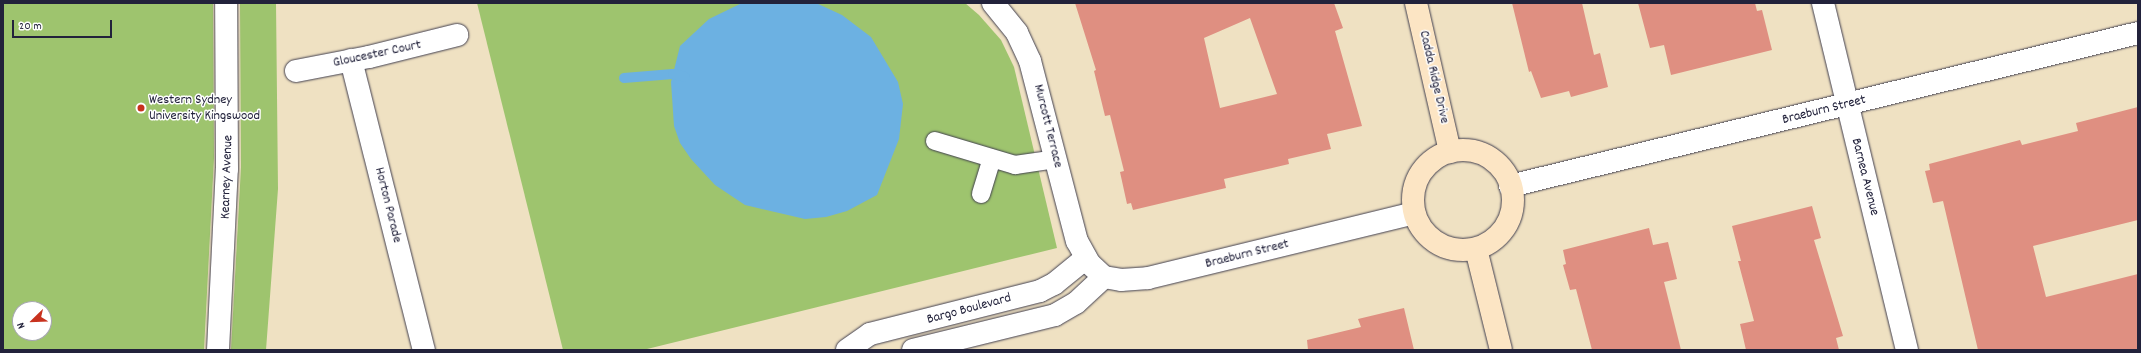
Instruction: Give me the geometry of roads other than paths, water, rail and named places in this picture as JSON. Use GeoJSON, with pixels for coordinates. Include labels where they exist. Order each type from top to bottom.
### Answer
{"type":"FeatureCollection","features":[{"type":"Feature","properties":{"kind":"street","name":"Kearney Avenue"},"geometry":{"type":"LineString","coordinates":[[218,350],[228,168],[226,3]]}},
{"type":"Feature","properties":{"kind":"street","name":"Murcott Terrace"},"geometry":{"type":"LineString","coordinates":[[993,3],[1017,33],[1030,60],[1073,229],[1086,258]]}},
{"type":"Feature","properties":{"kind":"street","name":"Cadda Ridge Drive"},"geometry":{"type":"LineString","coordinates":[[1416,3],[1450,152]]}},
{"type":"Feature","properties":{"kind":"street","name":"Barnea Avenue"},"geometry":{"type":"LineString","coordinates":[[1822,3],[1907,350]]}},
{"type":"Feature","properties":{"kind":"street","name":"Braeburn Street"},"geometry":{"type":"LineString","coordinates":[[1510,186],[2138,32]]}},
{"type":"Feature","properties":{"kind":"street","name":"Gloucester Court"},"geometry":{"type":"LineString","coordinates":[[296,71],[352,60],[457,35]]}},
{"type":"Feature","properties":{"kind":"street","name":"Horton Parade"},"geometry":{"type":"LineString","coordinates":[[352,60],[424,350]]}},
{"type":"Feature","properties":{"kind":"street"},"geometry":{"type":"LineString","coordinates":[[1465,151],[1480,153],[1504,172],[1510,186],[1512,212],[1507,224],[1489,243],[1476,249],[1461,251],[1445,247],[1432,240],[1421,228],[1414,213],[1415,187],[1420,175],[1438,157],[1450,152],[1465,151]]}},
{"type":"Feature","properties":{"kind":"street","name":"Braeburn Street"},"geometry":{"type":"LineString","coordinates":[[1104,277],[1121,280],[1148,278],[1414,213]]}},
{"type":"Feature","properties":{"kind":"street"},"geometry":{"type":"LineString","coordinates":[[1476,249],[1501,350]]}},
{"type":"Feature","properties":{"kind":"street"},"geometry":{"type":"LineString","coordinates":[[1086,258],[1104,277]]}},
{"type":"Feature","properties":{"kind":"street","name":"Bargo Boulevard"},"geometry":{"type":"LineString","coordinates":[[847,350],[870,334],[1040,291],[1054,284],[1086,258]]}},
{"type":"Feature","properties":{"kind":"street","name":"Bargo Boulevard"},"geometry":{"type":"LineString","coordinates":[[913,350],[1055,315],[1076,304],[1104,277]]}},
{"type":"Feature","properties":{"kind":"lane"},"geometry":{"type":"LineString","coordinates":[[935,140],[992,159],[1025,165],[1056,159]]}},
{"type":"Feature","properties":{"kind":"lane"},"geometry":{"type":"LineString","coordinates":[[981,194],[992,159]]}},
{"type":"Feature","properties":{"kind":"water"},"geometry":{"type":"Polygon","coordinates":[[[742,3],[816,3],[842,15],[871,37],[898,82],[903,104],[899,139],[877,195],[847,211],[826,217],[805,219],[745,205],[715,185],[691,159],[680,143],[674,126],[671,82],[680,46],[709,19],[742,3]]]}},
{"type":"Feature","properties":{"kind":"waterway"},"geometry":{"type":"LineString","coordinates":[[624,78],[673,74],[685,77]]}},
{"type":"Feature","properties":{"kind":"place","name":"Western Sydney University Kingswood"},"geometry":{"type":"Point","coordinates":[141,108]}}]}
